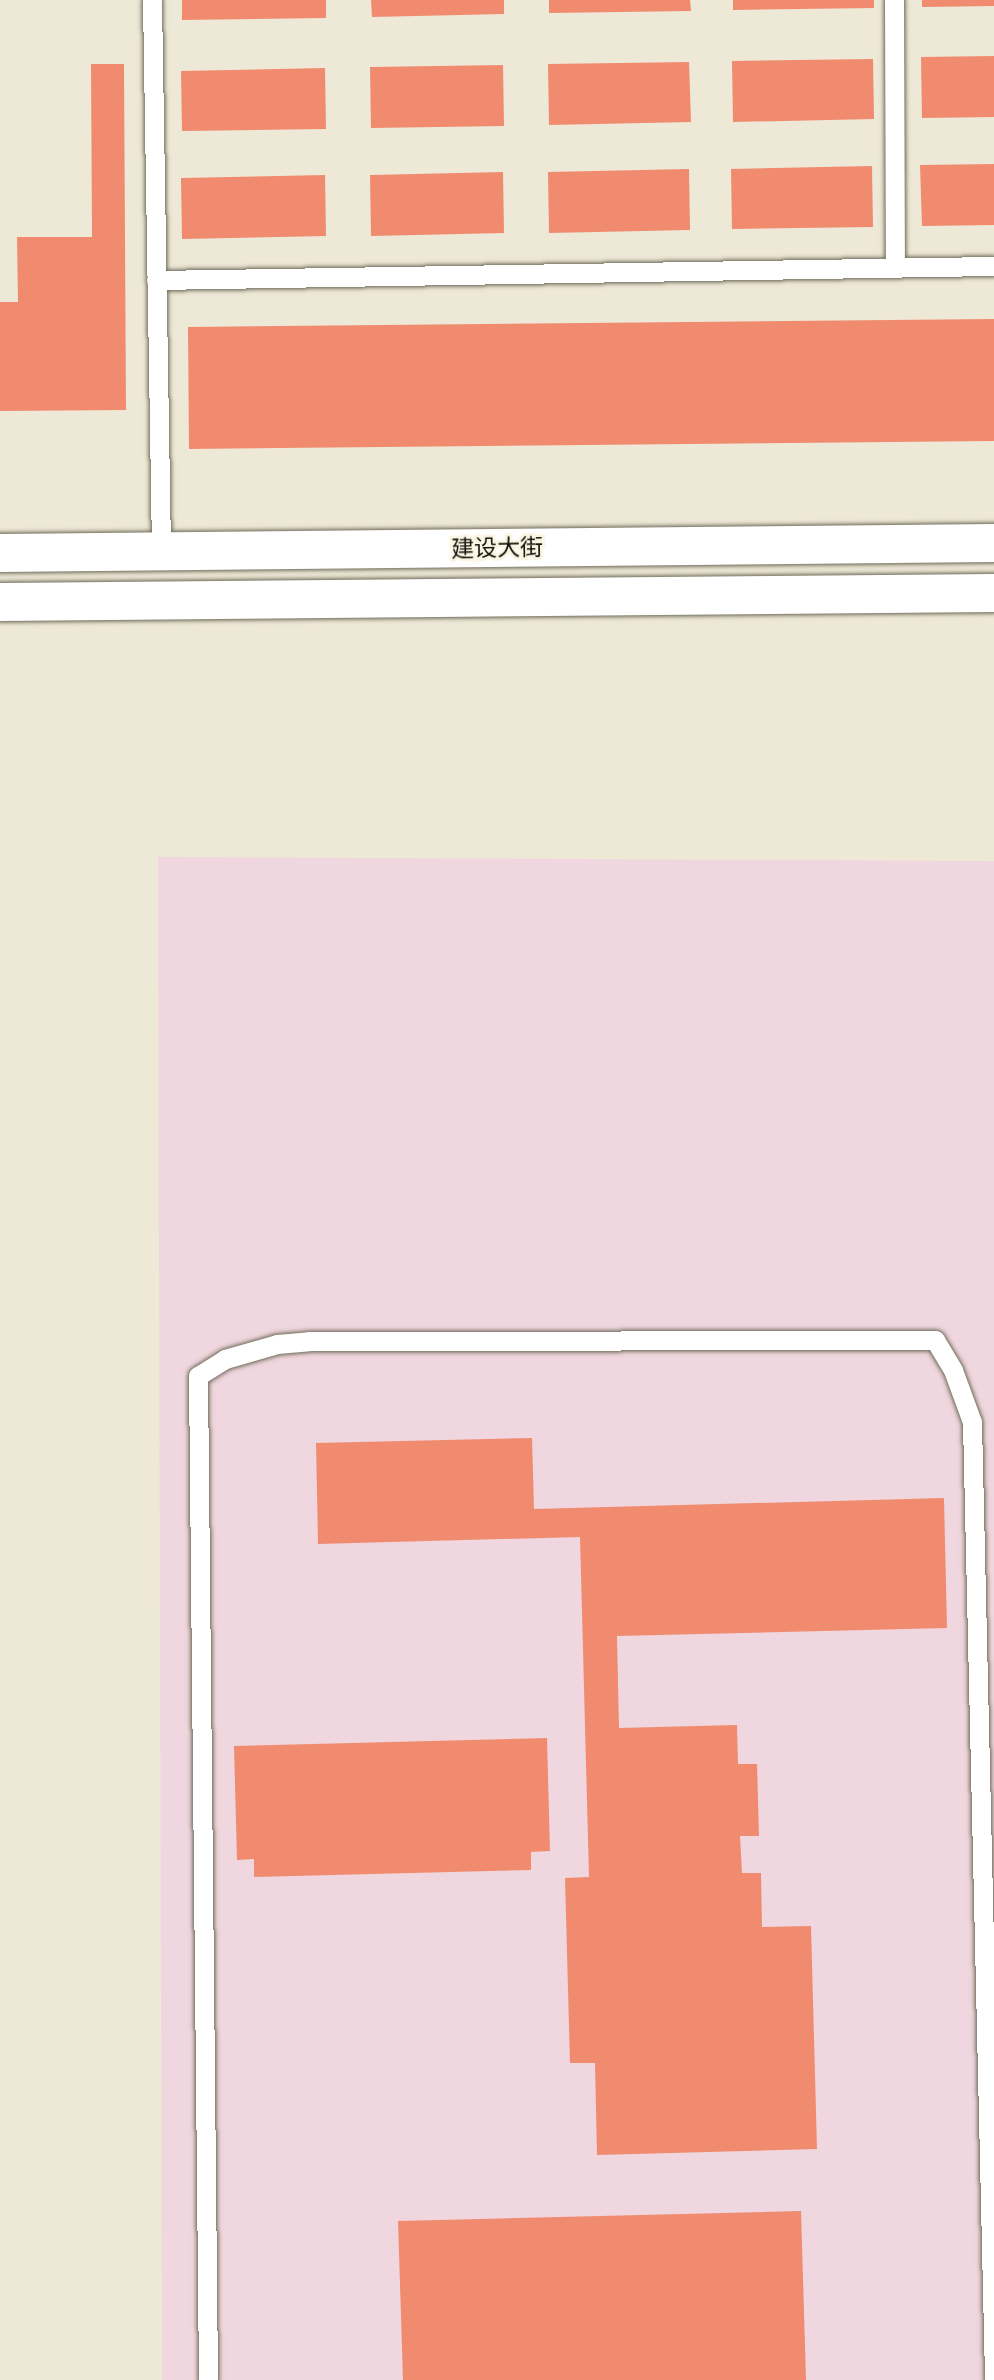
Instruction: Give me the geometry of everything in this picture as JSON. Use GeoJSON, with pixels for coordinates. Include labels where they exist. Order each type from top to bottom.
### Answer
{"type":"FeatureCollection","features":[{"type":"Feature","properties":{"kind":"street","name":"建设大街"},"geometry":{"type":"LineString","coordinates":[[0,552],[994,543]]}},
{"type":"Feature","properties":{"kind":"street"},"geometry":{"type":"LineString","coordinates":[[0,602],[994,593]]}},
{"type":"Feature","properties":{"kind":"lane"},"geometry":{"type":"LineString","coordinates":[[152,0],[161,551]]}},
{"type":"Feature","properties":{"kind":"lane"},"geometry":{"type":"LineString","coordinates":[[894,0],[895,267]]}},
{"type":"Feature","properties":{"kind":"lane"},"geometry":{"type":"LineString","coordinates":[[156,280],[994,266]]}},
{"type":"Feature","properties":{"kind":"lane"},"geometry":{"type":"LineString","coordinates":[[208,2380],[198,1376],[238,1355],[277,1344],[309,1341],[880,1340],[935,1340],[953,1370],[972,1422],[994,2380]]}},
{"type":"Feature","properties":{"kind":"shaded area"},"geometry":{"type":"Polygon","coordinates":[[[158,857],[994,861],[994,2380],[162,2380],[158,857]]]}},
{"type":"Feature","properties":{"kind":"building"},"geometry":{"type":"Polygon","coordinates":[[[182,0],[326,0],[326,18],[182,20],[182,0]]]}},
{"type":"Feature","properties":{"kind":"building"},"geometry":{"type":"Polygon","coordinates":[[[371,0],[504,0],[504,14],[372,17],[371,0]]]}},
{"type":"Feature","properties":{"kind":"building"},"geometry":{"type":"Polygon","coordinates":[[[549,0],[690,0],[691,11],[549,13],[549,0]]]}},
{"type":"Feature","properties":{"kind":"building"},"geometry":{"type":"Polygon","coordinates":[[[733,0],[874,0],[874,8],[733,10],[733,0]]]}},
{"type":"Feature","properties":{"kind":"building"},"geometry":{"type":"Polygon","coordinates":[[[922,0],[994,0],[994,6],[922,7],[922,0]]]}},
{"type":"Feature","properties":{"kind":"building"},"geometry":{"type":"Polygon","coordinates":[[[994,56],[994,117],[922,118],[921,57],[994,56]]]}},
{"type":"Feature","properties":{"kind":"building"},"geometry":{"type":"Polygon","coordinates":[[[873,59],[874,119],[733,122],[732,61],[873,59]]]}},
{"type":"Feature","properties":{"kind":"building"},"geometry":{"type":"Polygon","coordinates":[[[689,62],[691,122],[549,125],[548,64],[689,62]]]}},
{"type":"Feature","properties":{"kind":"building"},"geometry":{"type":"Polygon","coordinates":[[[91,64],[124,64],[126,410],[0,411],[0,302],[18,302],[17,237],[92,237],[91,64]]]}},
{"type":"Feature","properties":{"kind":"building"},"geometry":{"type":"Polygon","coordinates":[[[503,65],[504,126],[371,128],[370,67],[503,65]]]}},
{"type":"Feature","properties":{"kind":"building"},"geometry":{"type":"Polygon","coordinates":[[[325,68],[326,129],[182,131],[181,71],[325,68]]]}},
{"type":"Feature","properties":{"kind":"building"},"geometry":{"type":"Polygon","coordinates":[[[994,164],[994,225],[922,226],[920,165],[994,164]]]}},
{"type":"Feature","properties":{"kind":"building"},"geometry":{"type":"Polygon","coordinates":[[[872,166],[873,227],[732,229],[731,169],[872,166]]]}},
{"type":"Feature","properties":{"kind":"building"},"geometry":{"type":"Polygon","coordinates":[[[689,169],[690,230],[549,233],[548,172],[689,169]]]}},
{"type":"Feature","properties":{"kind":"building"},"geometry":{"type":"Polygon","coordinates":[[[503,172],[504,233],[371,236],[370,175],[503,172]]]}},
{"type":"Feature","properties":{"kind":"building"},"geometry":{"type":"Polygon","coordinates":[[[325,175],[326,236],[182,239],[181,178],[325,175]]]}},
{"type":"Feature","properties":{"kind":"building"},"geometry":{"type":"Polygon","coordinates":[[[994,319],[994,441],[189,449],[188,327],[994,319]]]}},
{"type":"Feature","properties":{"kind":"building"},"geometry":{"type":"Polygon","coordinates":[[[532,1438],[534,1509],[944,1498],[947,1628],[617,1636],[619,1728],[737,1725],[738,1764],[757,1764],[759,1836],[740,1836],[742,1873],[761,1873],[762,1927],[811,1926],[817,2149],[597,2155],[595,2063],[570,2063],[565,1878],[589,1877],[580,1537],[318,1544],[316,1443],[532,1438]]]}},
{"type":"Feature","properties":{"kind":"building"},"geometry":{"type":"Polygon","coordinates":[[[547,1738],[550,1851],[531,1852],[531,1870],[254,1877],[254,1859],[237,1860],[234,1746],[547,1738]]]}},
{"type":"Feature","properties":{"kind":"building"},"geometry":{"type":"Polygon","coordinates":[[[801,2211],[806,2380],[403,2380],[398,2221],[801,2211]]]}}]}
